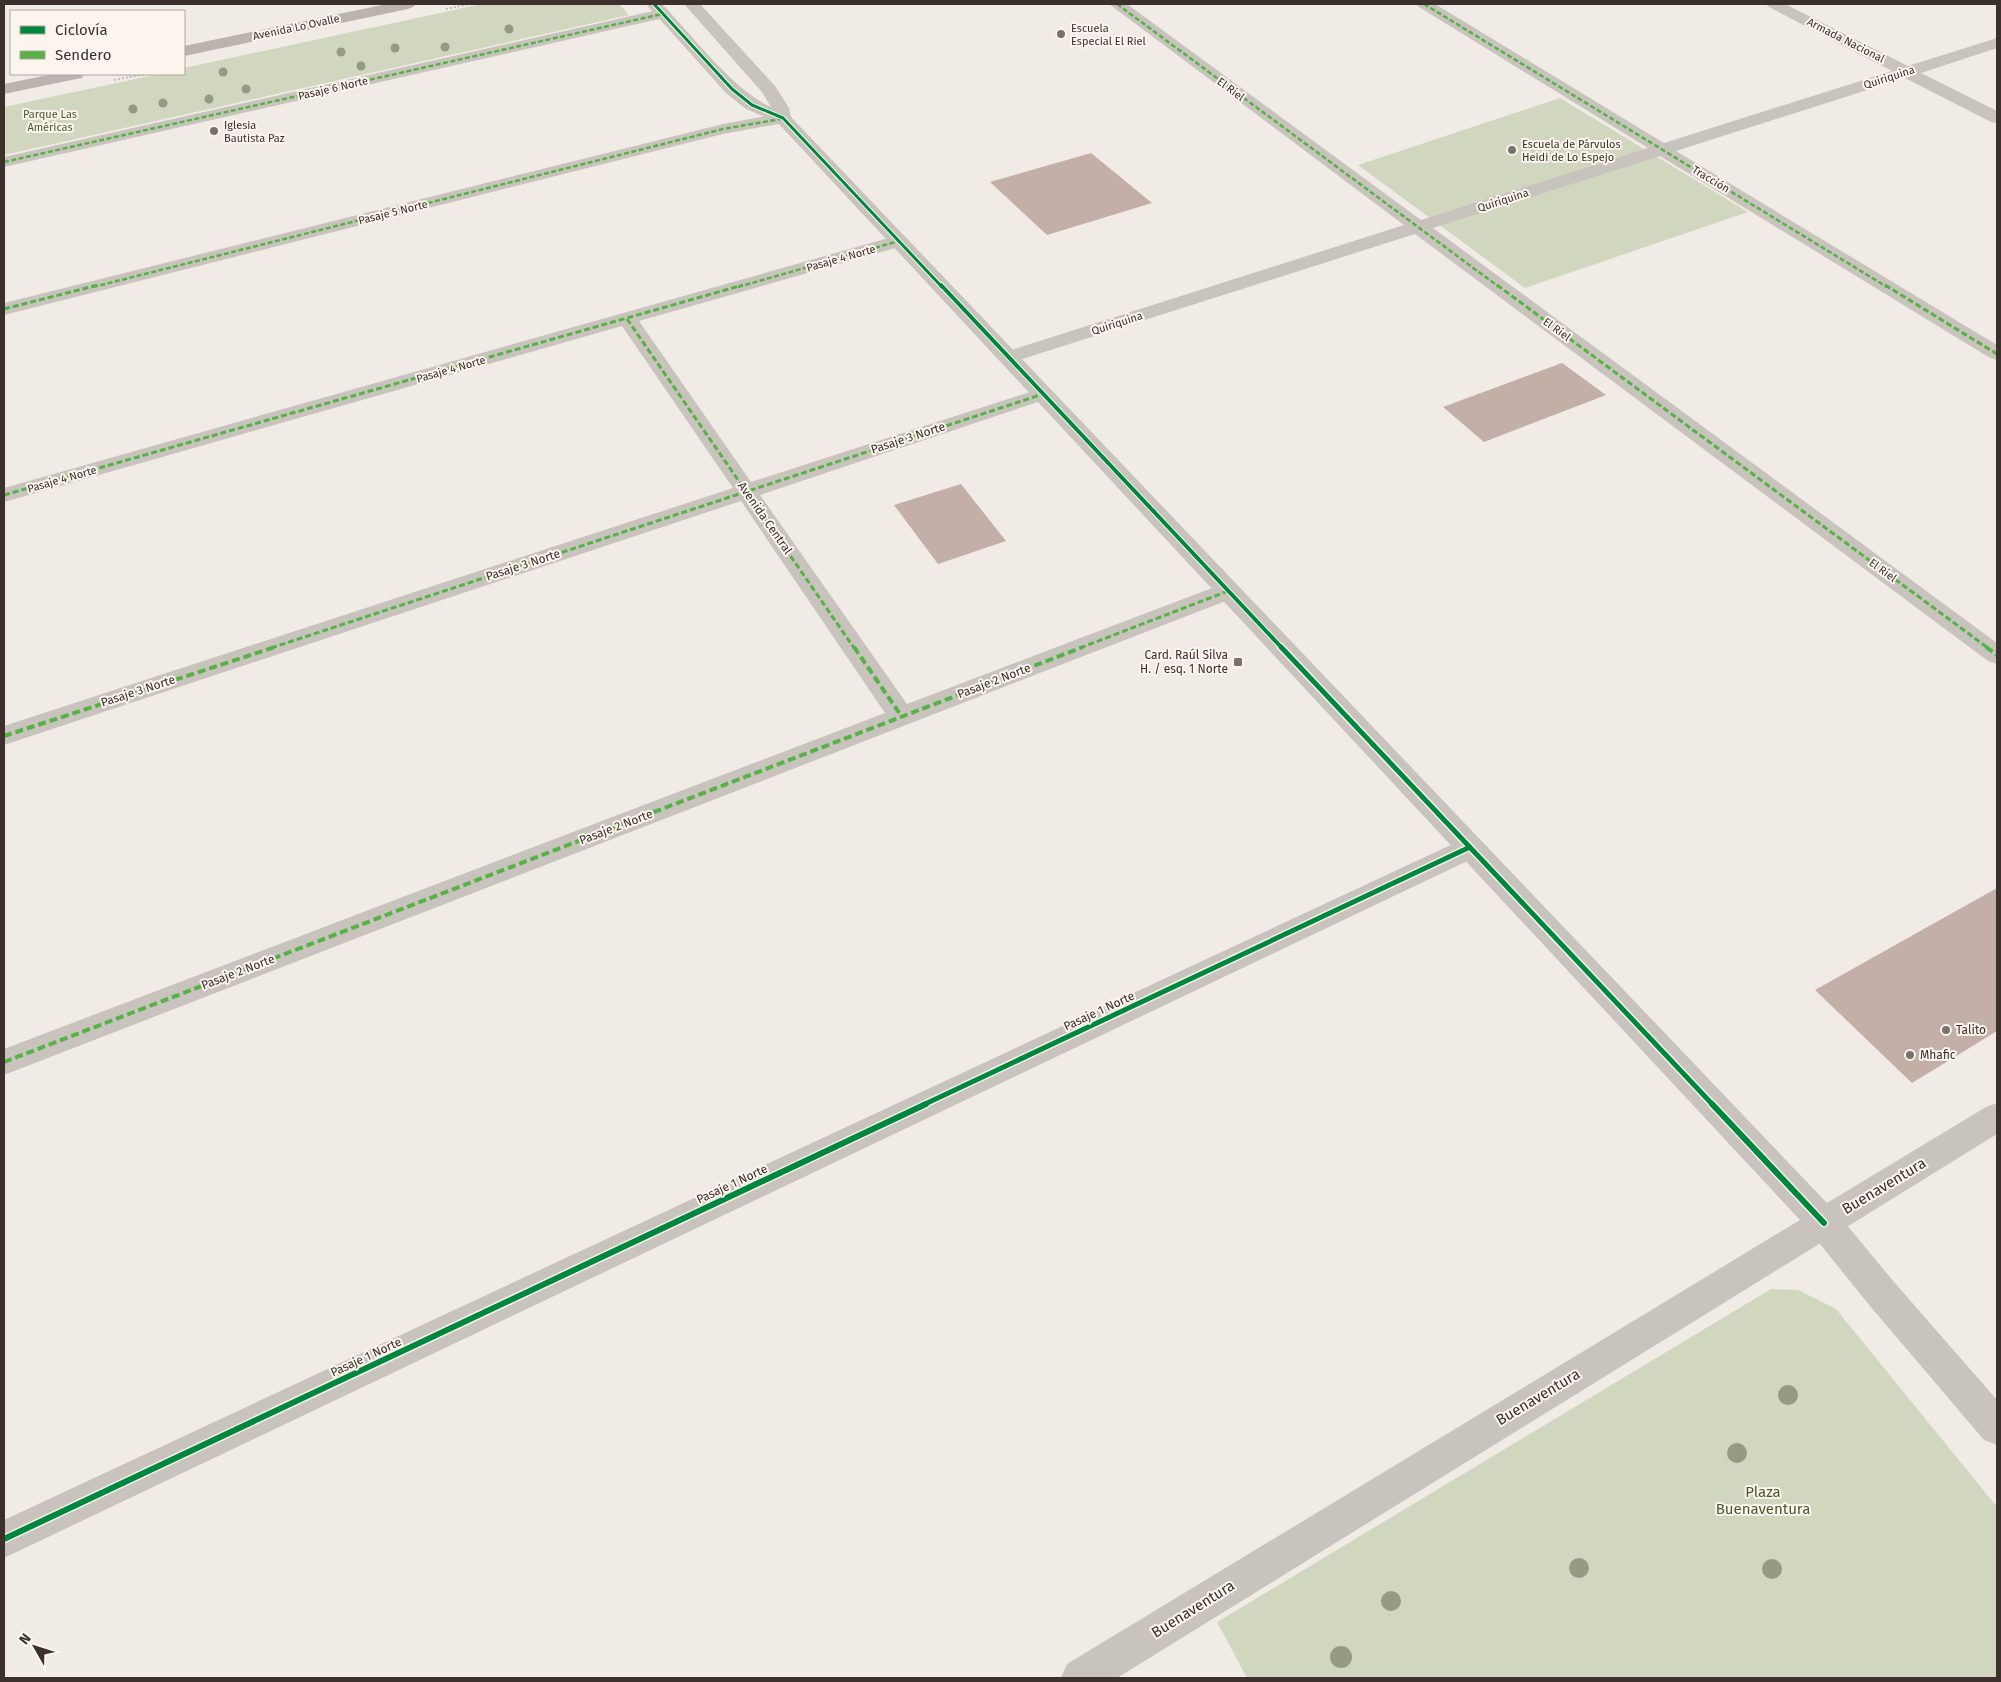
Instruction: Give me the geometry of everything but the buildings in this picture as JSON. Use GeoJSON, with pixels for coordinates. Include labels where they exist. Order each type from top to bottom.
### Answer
{"type":"FeatureCollection","features":[{"type":"Feature","properties":{"kind":"main road","name":"Avenida Lo Ovalle"},"geometry":{"type":"LineString","coordinates":[[185,51],[408,4]]}},
{"type":"Feature","properties":{"kind":"main road"},"geometry":{"type":"LineString","coordinates":[[4,89],[71,75]]}},
{"type":"Feature","properties":{"kind":"street"},"geometry":{"type":"LineString","coordinates":[[692,4],[769,90],[784,118],[1824,1223],[1882,1294],[1993,1415]]}},
{"type":"Feature","properties":{"kind":"street","name":"El Riel"},"geometry":{"type":"LineString","coordinates":[[1117,4],[1997,655]]}},
{"type":"Feature","properties":{"kind":"street","name":"Tracción"},"geometry":{"type":"LineString","coordinates":[[1424,4],[1997,354]]}},
{"type":"Feature","properties":{"kind":"street","name":"Armada Nacional"},"geometry":{"type":"LineString","coordinates":[[1774,4],[1997,118]]}},
{"type":"Feature","properties":{"kind":"street"},"geometry":{"type":"LineString","coordinates":[[658,9],[732,89],[752,105],[784,118]]}},
{"type":"Feature","properties":{"kind":"street","name":"Pasaje 6 Norte"},"geometry":{"type":"LineString","coordinates":[[4,162],[658,9]]}},
{"type":"Feature","properties":{"kind":"street","name":"Quiriquina"},"geometry":{"type":"LineString","coordinates":[[1009,357],[1997,43]]}},
{"type":"Feature","properties":{"kind":"street","name":"Pasaje 5 Norte"},"geometry":{"type":"LineString","coordinates":[[4,309],[723,129],[784,118]]}},
{"type":"Feature","properties":{"kind":"street","name":"Pasaje 4 Norte"},"geometry":{"type":"LineString","coordinates":[[4,495],[899,242]]}},
{"type":"Feature","properties":{"kind":"street","name":"Avenida Central"},"geometry":{"type":"LineString","coordinates":[[626,319],[902,716]]}},
{"type":"Feature","properties":{"kind":"street","name":"Pasaje 3 Norte"},"geometry":{"type":"LineString","coordinates":[[4,736],[1043,394]]}},
{"type":"Feature","properties":{"kind":"street","name":"Pasaje 2 Norte"},"geometry":{"type":"LineString","coordinates":[[4,1062],[1228,591]]}},
{"type":"Feature","properties":{"kind":"street","name":"Pasaje 1 Norte"},"geometry":{"type":"LineString","coordinates":[[4,1539],[1470,847]]}},
{"type":"Feature","properties":{"kind":"street","name":"Buenaventura"},"geometry":{"type":"LineString","coordinates":[[1081,1678],[1997,1117]]}},
{"type":"Feature","properties":{"kind":"green space","name":"Parque Las Américas"},"geometry":{"type":"Polygon","coordinates":[[[482,4],[619,4],[629,15],[4,155],[4,107],[154,75],[185,75],[185,68],[482,4]]]}},
{"type":"Feature","properties":{"kind":"green space"},"geometry":{"type":"Polygon","coordinates":[[[1560,98],[1748,212],[1525,288],[1358,165],[1560,98]]]}},
{"type":"Feature","properties":{"kind":"green space","name":"Plaza Buenaventura"},"geometry":{"type":"Polygon","coordinates":[[[1771,1289],[1798,1290],[1836,1309],[1997,1507],[1997,1678],[1247,1678],[1217,1622],[1771,1289]]]}},
{"type":"Feature","properties":{"kind":"marked path"},"geometry":{"type":"LineString","coordinates":[[1117,4],[1997,655]]}},
{"type":"Feature","properties":{"kind":"marked path"},"geometry":{"type":"LineString","coordinates":[[1424,4],[1997,354]]}},
{"type":"Feature","properties":{"kind":"marked path"},"geometry":{"type":"LineString","coordinates":[[4,162],[662,14]]}},
{"type":"Feature","properties":{"kind":"marked path"},"geometry":{"type":"LineString","coordinates":[[4,309],[723,129],[781,119]]}},
{"type":"Feature","properties":{"kind":"marked path"},"geometry":{"type":"LineString","coordinates":[[4,495],[899,241]]}},
{"type":"Feature","properties":{"kind":"marked path"},"geometry":{"type":"LineString","coordinates":[[627,319],[902,717]]}},
{"type":"Feature","properties":{"kind":"marked path"},"geometry":{"type":"LineString","coordinates":[[4,736],[1043,394]]}},
{"type":"Feature","properties":{"kind":"marked path"},"geometry":{"type":"LineString","coordinates":[[4,1062],[1228,591]]}},
{"type":"Feature","properties":{"kind":"cycle path"},"geometry":{"type":"LineString","coordinates":[[654,4],[732,89],[752,105],[783,118],[1824,1223]]}},
{"type":"Feature","properties":{"kind":"cycle path"},"geometry":{"type":"LineString","coordinates":[[4,1539],[1470,847]]}},
{"type":"Feature","properties":{"kind":"place","name":"Escuela Especial El Riel"},"geometry":{"type":"Point","coordinates":[1061,34]}},
{"type":"Feature","properties":{"kind":"place","name":"Iglesia Bautista Paz"},"geometry":{"type":"Point","coordinates":[214,131]}},
{"type":"Feature","properties":{"kind":"place","name":"Escuela de Párvulos Heidi de Lo Espejo"},"geometry":{"type":"Point","coordinates":[1512,150]}},
{"type":"Feature","properties":{"kind":"place","name":"Card. Raúl Silva H. / esq. 1 Norte"},"geometry":{"type":"Point","coordinates":[1238,662]}},
{"type":"Feature","properties":{"kind":"place","name":"Talito"},"geometry":{"type":"Point","coordinates":[1946,1030]}},
{"type":"Feature","properties":{"kind":"place","name":"Mhafic"},"geometry":{"type":"Point","coordinates":[1910,1055]}}]}
